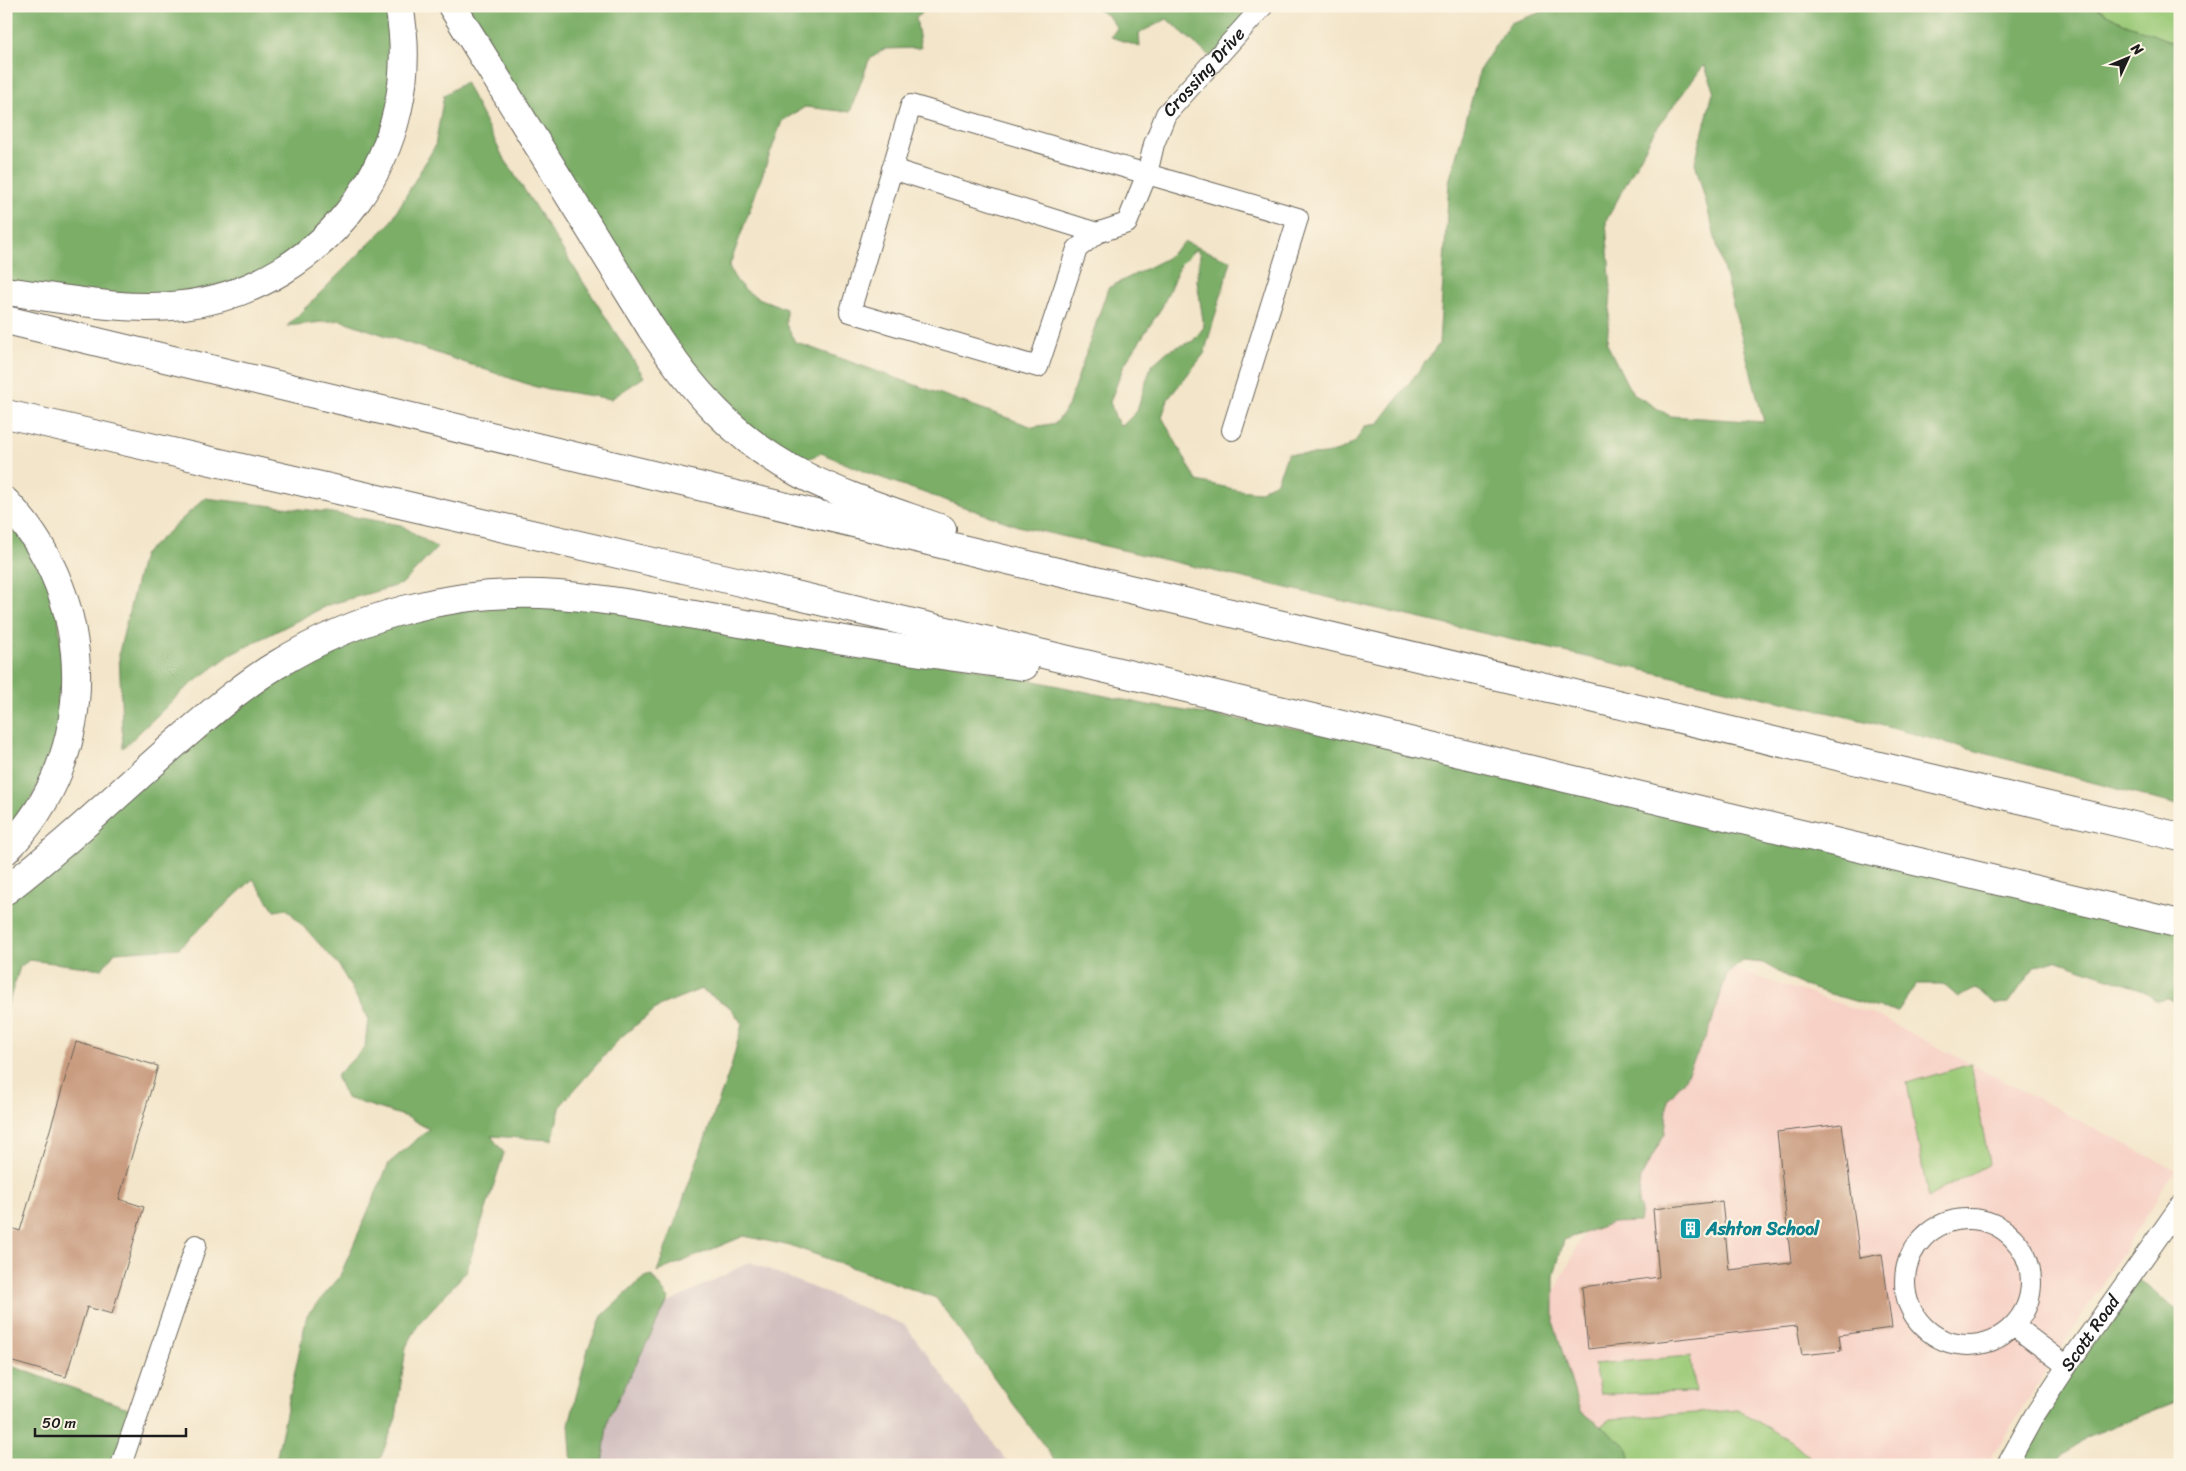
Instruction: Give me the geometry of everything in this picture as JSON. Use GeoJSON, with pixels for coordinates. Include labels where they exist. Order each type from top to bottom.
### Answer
{"type":"FeatureCollection","features":[{"type":"Feature","properties":{"kind":"highway"},"geometry":{"type":"LineString","coordinates":[[6,291],[121,307],[174,306],[202,302],[238,292],[293,264],[332,232],[349,213],[365,191],[387,145],[396,119],[404,68],[399,6]]}},
{"type":"Feature","properties":{"kind":"highway"},"geometry":{"type":"LineString","coordinates":[[452,6],[666,351],[697,392],[731,426],[775,459],[827,486],[1066,574]]}},
{"type":"Feature","properties":{"kind":"highway"},"geometry":{"type":"LineString","coordinates":[[6,320],[1066,574],[2180,837]]}},
{"type":"Feature","properties":{"kind":"highway"},"geometry":{"type":"LineString","coordinates":[[6,414],[568,542],[2180,924]]}},
{"type":"Feature","properties":{"kind":"highway"},"geometry":{"type":"LineString","coordinates":[[6,502],[33,535],[55,573],[73,628],[78,669],[78,690],[72,725],[58,773],[32,818],[6,850]]}},
{"type":"Feature","properties":{"kind":"highway"},"geometry":{"type":"LineString","coordinates":[[6,890],[208,716],[277,664],[332,635],[376,618],[411,608],[455,599],[511,594],[571,597],[919,653],[1161,684]]}},
{"type":"Feature","properties":{"kind":"street","name":"Crossing Drive"},"geometry":{"type":"LineString","coordinates":[[1097,233],[1127,223],[1147,174],[1154,144],[1166,114],[1263,6]]}},
{"type":"Feature","properties":{"kind":"street"},"geometry":{"type":"LineString","coordinates":[[1097,233],[1078,249],[1038,367],[850,312],[911,105],[1298,218],[1232,430]]}},
{"type":"Feature","properties":{"kind":"street"},"geometry":{"type":"LineString","coordinates":[[892,169],[1097,233]]}},
{"type":"Feature","properties":{"kind":"street","name":"Scott Road"},"geometry":{"type":"LineString","coordinates":[[2007,1465],[2034,1416],[2066,1366],[2180,1206]]}},
{"type":"Feature","properties":{"kind":"street"},"geometry":{"type":"LineString","coordinates":[[1976,1219],[1995,1225],[2012,1236],[2024,1252],[2031,1271],[2031,1291],[2025,1310],[2014,1326],[1998,1338],[1978,1344],[1957,1344],[1937,1336],[1920,1322],[1909,1304],[1905,1282],[1908,1261],[1919,1242],[1935,1228],[1955,1220],[1976,1219]]}},
{"type":"Feature","properties":{"kind":"street"},"geometry":{"type":"LineString","coordinates":[[121,1465],[196,1245]]}},
{"type":"Feature","properties":{"kind":"street"},"geometry":{"type":"LineString","coordinates":[[2014,1326],[2066,1366]]}},
{"type":"Feature","properties":{"kind":"shaded area"},"geometry":{"type":"Polygon","coordinates":[[[1727,967],[1880,1017],[2175,1170],[1986,1465],[1629,1465],[1570,1400],[1537,1328],[1632,1136],[1727,967]]]}},
{"type":"Feature","properties":{"kind":"shaded area"},"geometry":{"type":"Polygon","coordinates":[[[750,1262],[905,1325],[1010,1465],[595,1465],[621,1327],[750,1262]]]}},
{"type":"Feature","properties":{"kind":"green space"},"geometry":{"type":"Polygon","coordinates":[[[6,6],[396,6],[395,117],[329,233],[234,295],[6,291],[6,6]]]}},
{"type":"Feature","properties":{"kind":"green space"},"geometry":{"type":"Polygon","coordinates":[[[448,6],[930,6],[916,18],[921,48],[884,49],[869,60],[850,112],[805,107],[782,121],[729,267],[734,277],[745,290],[786,309],[786,324],[795,342],[1033,427],[1056,423],[1068,406],[1108,288],[1165,259],[1185,242],[1231,261],[1204,354],[1168,399],[1162,417],[1197,481],[1238,490],[1259,492],[1277,481],[1288,453],[1313,455],[1338,451],[1355,441],[1365,426],[1378,424],[1439,344],[1449,182],[1480,69],[1510,23],[1559,6],[2094,6],[2123,23],[2180,45],[2180,806],[1869,722],[1018,526],[865,472],[821,453],[784,470],[725,429],[448,6]],[[1704,65],[1654,132],[1606,221],[1611,292],[1607,344],[1628,386],[1635,395],[1670,416],[1764,422],[1695,162],[1714,89],[1704,65]],[[1196,249],[1180,265],[1162,307],[1124,365],[1110,402],[1121,427],[1137,411],[1151,366],[1169,350],[1193,341],[1204,327],[1197,281],[1200,255],[1196,249]]]}},
{"type":"Feature","properties":{"kind":"green space"},"geometry":{"type":"Polygon","coordinates":[[[1092,6],[1264,6],[1215,61],[1167,19],[1139,33],[1140,47],[1111,37],[1117,28],[1108,16],[1092,6]]]}},
{"type":"Feature","properties":{"kind":"green space"},"geometry":{"type":"Polygon","coordinates":[[[2094,6],[2180,6],[2180,45],[2123,23],[2094,6]]]}},
{"type":"Feature","properties":{"kind":"green space"},"geometry":{"type":"Polygon","coordinates":[[[465,82],[502,155],[644,377],[611,399],[536,387],[340,320],[287,326],[390,223],[435,146],[444,95],[465,82]]]}},
{"type":"Feature","properties":{"kind":"green space"},"geometry":{"type":"Polygon","coordinates":[[[205,498],[326,512],[401,525],[437,548],[402,584],[328,605],[230,655],[185,689],[123,748],[119,652],[143,555],[205,498]]]}},
{"type":"Feature","properties":{"kind":"green space"},"geometry":{"type":"Polygon","coordinates":[[[6,514],[55,585],[69,723],[6,849],[6,514]]]}},
{"type":"Feature","properties":{"kind":"green space"},"geometry":{"type":"Polygon","coordinates":[[[558,601],[908,654],[1148,705],[1374,741],[2180,930],[2180,1003],[2168,999],[2157,1001],[2138,988],[2055,960],[2035,966],[2009,1003],[1996,1004],[1976,989],[1958,997],[1943,984],[1916,984],[1898,1011],[1875,1007],[1803,986],[1763,963],[1743,961],[1727,974],[1710,1028],[1683,1082],[1668,1099],[1665,1133],[1641,1177],[1638,1205],[1641,1209],[1639,1222],[1612,1223],[1564,1240],[1554,1276],[1554,1324],[1580,1411],[1627,1446],[1632,1465],[1058,1465],[936,1298],[795,1247],[744,1236],[657,1272],[731,1067],[742,1024],[731,1008],[701,989],[661,1005],[621,1037],[561,1105],[552,1140],[491,1136],[504,1153],[466,1272],[420,1322],[406,1347],[396,1418],[378,1465],[275,1465],[307,1315],[339,1278],[389,1163],[429,1129],[407,1117],[346,1098],[336,1076],[365,1047],[368,1018],[338,964],[287,909],[275,911],[253,879],[179,948],[115,952],[102,969],[29,960],[20,967],[6,1010],[6,889],[256,677],[418,607],[558,601]]]}},
{"type":"Feature","properties":{"kind":"green space"},"geometry":{"type":"Polygon","coordinates":[[[1971,1064],[1989,1164],[1928,1197],[1907,1083],[1971,1064]]]}},
{"type":"Feature","properties":{"kind":"green space"},"geometry":{"type":"Polygon","coordinates":[[[2129,1274],[2153,1289],[2180,1314],[2180,1400],[2087,1437],[2058,1459],[2057,1465],[2006,1465],[2129,1274]]]}},
{"type":"Feature","properties":{"kind":"green space"},"geometry":{"type":"Polygon","coordinates":[[[651,1275],[669,1299],[608,1419],[602,1465],[572,1465],[569,1424],[588,1349],[602,1316],[643,1278],[651,1275]]]}},
{"type":"Feature","properties":{"kind":"green space"},"geometry":{"type":"Polygon","coordinates":[[[1690,1356],[1696,1392],[1600,1394],[1594,1364],[1690,1356]]]}},
{"type":"Feature","properties":{"kind":"green space"},"geometry":{"type":"Polygon","coordinates":[[[6,1364],[136,1411],[119,1465],[6,1465],[6,1364]]]}},
{"type":"Feature","properties":{"kind":"green space"},"geometry":{"type":"Polygon","coordinates":[[[1738,1410],[1794,1443],[1817,1463],[1816,1465],[1640,1465],[1601,1431],[1602,1425],[1610,1419],[1738,1410]]]}},
{"type":"Feature","properties":{"kind":"building"},"geometry":{"type":"Polygon","coordinates":[[[76,1042],[158,1066],[119,1199],[144,1207],[112,1314],[87,1307],[66,1377],[6,1360],[6,1237],[9,1227],[20,1231],[76,1042]]]}},
{"type":"Feature","properties":{"kind":"building","name":"Ashton School"},"geometry":{"type":"Polygon","coordinates":[[[1842,1124],[1860,1258],[1882,1254],[1892,1328],[1839,1335],[1841,1351],[1802,1355],[1797,1326],[1588,1349],[1582,1287],[1659,1277],[1653,1209],[1722,1201],[1729,1270],[1791,1263],[1777,1132],[1842,1124]]]}},
{"type":"Feature","properties":{"kind":"place","name":"Ashton School"},"geometry":{"type":"Point","coordinates":[1690,1229]}}]}
